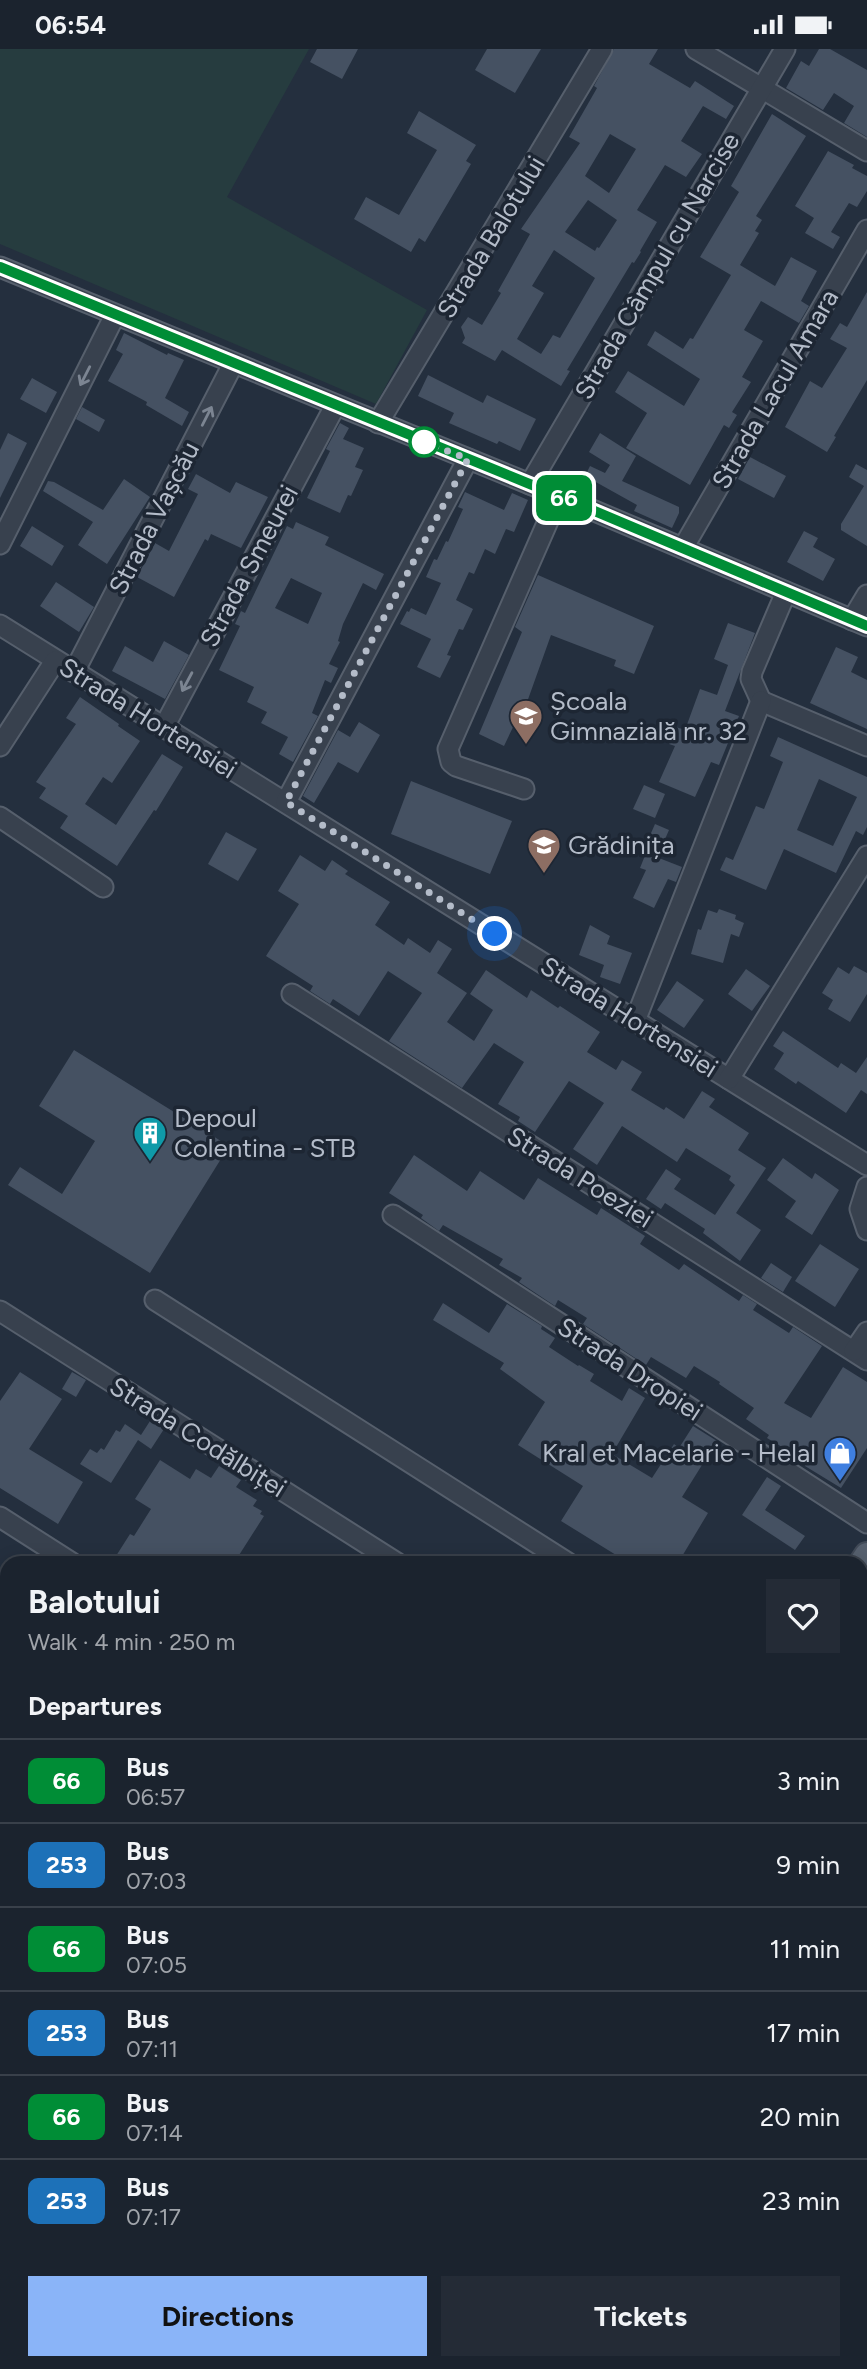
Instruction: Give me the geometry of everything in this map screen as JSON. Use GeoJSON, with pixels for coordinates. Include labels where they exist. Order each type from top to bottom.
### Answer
{"type":"FeatureCollection","features":[{"type":"Feature","properties":{"kind":"street","name":"Strada Balotului"},"geometry":{"type":"LineString","coordinates":[[378,423],[602,49]]}},
{"type":"Feature","properties":{"kind":"street"},"geometry":{"type":"LineString","coordinates":[[696,49],[867,151]]}},
{"type":"Feature","properties":{"kind":"street","name":"Strada Câmpul cu Narcise"},"geometry":{"type":"LineString","coordinates":[[530,484],[785,49]]}},
{"type":"Feature","properties":{"kind":"street","name":"Strada Lacul Amara"},"geometry":{"type":"LineString","coordinates":[[683,548],[867,230]]}},
{"type":"Feature","properties":{"kind":"street"},"geometry":{"type":"LineString","coordinates":[[2,273],[116,315],[559,496],[860,623],[867,595]]}},
{"type":"Feature","properties":{"kind":"street"},"geometry":{"type":"LineString","coordinates":[[0,544],[116,315]]}},
{"type":"Feature","properties":{"kind":"street","name":"Strada Vașcău"},"geometry":{"type":"LineString","coordinates":[[74,672],[233,364]]}},
{"type":"Feature","properties":{"kind":"street","name":"Strada Smeurei"},"geometry":{"type":"LineString","coordinates":[[164,727],[335,406]]}},
{"type":"Feature","properties":{"kind":"street"},"geometry":{"type":"LineString","coordinates":[[286,802],[468,459]]}},
{"type":"Feature","properties":{"kind":"street"},"geometry":{"type":"LineString","coordinates":[[524,789],[456,767],[451,762],[448,749],[559,496]]}},
{"type":"Feature","properties":{"kind":"street"},"geometry":{"type":"LineString","coordinates":[[786,592],[752,672],[751,680],[761,701],[867,746]]}},
{"type":"Feature","properties":{"kind":"street","name":"Strada Hortensiei"},"geometry":{"type":"LineString","coordinates":[[0,625],[635,1021],[865,1160]]}},
{"type":"Feature","properties":{"kind":"street"},"geometry":{"type":"LineString","coordinates":[[0,746],[55,661]]}},
{"type":"Feature","properties":{"kind":"street"},"geometry":{"type":"LineString","coordinates":[[635,1021],[761,701]]}},
{"type":"Feature","properties":{"kind":"street"},"geometry":{"type":"LineString","coordinates":[[0,817],[103,887]]}},
{"type":"Feature","properties":{"kind":"street"},"geometry":{"type":"LineString","coordinates":[[729,1079],[867,856]]}},
{"type":"Feature","properties":{"kind":"street","name":"Strada Poeziei"},"geometry":{"type":"LineString","coordinates":[[292,994],[860,1355]]}},
{"type":"Feature","properties":{"kind":"street"},"geometry":{"type":"LineString","coordinates":[[867,1187],[860,1209],[867,1230]]}},
{"type":"Feature","properties":{"kind":"street","name":"Strada Dropiei"},"geometry":{"type":"LineString","coordinates":[[393,1215],[867,1523]]}},
{"type":"Feature","properties":{"kind":"street"},"geometry":{"type":"LineString","coordinates":[[155,1300],[557,1556]]}},
{"type":"Feature","properties":{"kind":"street","name":"Strada Codălbiței"},"geometry":{"type":"LineString","coordinates":[[0,1311],[386,1556]]}},
{"type":"Feature","properties":{"kind":"street"},"geometry":{"type":"LineString","coordinates":[[860,1355],[867,1332]]}},
{"type":"Feature","properties":{"kind":"street"},"geometry":{"type":"LineString","coordinates":[[0,1517],[61,1556]]}},
{"type":"Feature","properties":{"kind":"green space"},"geometry":{"type":"Polygon","coordinates":[[[0,49],[309,49],[227,197],[427,310],[376,404],[0,244],[0,49]]]}},
{"type":"Feature","properties":{"kind":"building"},"geometry":{"type":"Polygon","coordinates":[[[317,49],[358,49],[342,79],[310,62],[317,49]]]}},
{"type":"Feature","properties":{"kind":"building"},"geometry":{"type":"Polygon","coordinates":[[[487,49],[541,49],[515,93],[475,70],[487,49]]]}},
{"type":"Feature","properties":{"kind":"building"},"geometry":{"type":"Polygon","coordinates":[[[614,49],[658,49],[649,64],[690,88],[695,81],[734,106],[726,119],[703,106],[681,141],[702,154],[686,177],[665,165],[637,210],[657,222],[567,370],[570,371],[561,386],[502,350],[495,361],[462,343],[465,338],[461,327],[468,317],[482,325],[501,293],[498,291],[530,234],[521,229],[580,143],[569,137],[597,88],[594,86],[614,49]],[[610,134],[585,176],[609,193],[636,149],[610,134]],[[588,200],[565,232],[595,251],[617,220],[588,200]],[[554,250],[532,286],[544,293],[517,339],[541,354],[553,335],[560,338],[595,278],[554,250]]]}},
{"type":"Feature","properties":{"kind":"building"},"geometry":{"type":"Polygon","coordinates":[[[819,49],[830,49],[867,70],[867,137],[844,123],[854,106],[834,93],[823,110],[786,88],[801,61],[809,66],[819,49]]]}},
{"type":"Feature","properties":{"kind":"building"},"geometry":{"type":"Polygon","coordinates":[[[419,111],[476,145],[466,161],[471,164],[425,242],[419,238],[411,252],[354,219],[366,197],[399,215],[437,150],[407,133],[419,111]]]}},
{"type":"Feature","properties":{"kind":"building"},"geometry":{"type":"Polygon","coordinates":[[[772,114],[806,136],[756,216],[762,220],[755,231],[759,233],[740,265],[775,286],[791,257],[817,271],[801,301],[809,306],[799,323],[761,301],[744,330],[763,341],[742,377],[751,382],[732,412],[737,415],[729,428],[724,425],[690,485],[626,448],[647,413],[615,392],[628,371],[684,406],[700,379],[647,345],[655,331],[683,349],[690,338],[693,339],[731,275],[700,257],[739,192],[731,186],[772,114]]]}},
{"type":"Feature","properties":{"kind":"building"},"geometry":{"type":"Polygon","coordinates":[[[828,151],[854,165],[852,168],[867,176],[867,191],[857,207],[849,203],[831,232],[840,237],[833,249],[805,233],[814,218],[795,206],[828,151]]]}},
{"type":"Feature","properties":{"kind":"building"},"geometry":{"type":"Polygon","coordinates":[[[867,292],[867,380],[827,452],[785,427],[810,381],[822,388],[847,348],[830,339],[840,323],[847,327],[867,292]]]}},
{"type":"Feature","properties":{"kind":"building"},"geometry":{"type":"Polygon","coordinates":[[[124,333],[167,355],[168,353],[184,360],[165,398],[189,412],[182,426],[146,405],[147,402],[108,381],[123,354],[116,350],[124,333]]]}},
{"type":"Feature","properties":{"kind":"building"},"geometry":{"type":"Polygon","coordinates":[[[428,375],[483,403],[487,395],[536,419],[520,451],[449,423],[454,413],[418,396],[428,375]]]}},
{"type":"Feature","properties":{"kind":"building"},"geometry":{"type":"Polygon","coordinates":[[[32,378],[57,392],[46,413],[20,399],[32,378]]]}},
{"type":"Feature","properties":{"kind":"building"},"geometry":{"type":"Polygon","coordinates":[[[82,407],[105,420],[99,432],[76,419],[82,407]]]}},
{"type":"Feature","properties":{"kind":"building"},"geometry":{"type":"Polygon","coordinates":[[[340,423],[349,428],[343,439],[364,448],[355,467],[363,470],[340,513],[307,498],[330,451],[326,449],[340,423]]]}},
{"type":"Feature","properties":{"kind":"building"},"geometry":{"type":"Polygon","coordinates":[[[8,433],[27,443],[0,498],[0,450],[8,433]]]}},
{"type":"Feature","properties":{"kind":"building"},"geometry":{"type":"Polygon","coordinates":[[[600,433],[636,456],[622,481],[679,507],[672,528],[634,511],[637,505],[585,476],[590,466],[605,473],[610,465],[589,452],[600,433]]]}},
{"type":"Feature","properties":{"kind":"building"},"geometry":{"type":"Polygon","coordinates":[[[750,457],[786,476],[774,498],[738,479],[750,457]]]}},
{"type":"Feature","properties":{"kind":"building"},"geometry":{"type":"Polygon","coordinates":[[[856,464],[867,470],[867,546],[841,530],[841,524],[864,486],[849,477],[856,464]]]}},
{"type":"Feature","properties":{"kind":"building"},"geometry":{"type":"Polygon","coordinates":[[[196,474],[230,493],[236,482],[268,497],[241,548],[211,534],[208,541],[205,539],[174,597],[137,577],[155,543],[169,551],[198,494],[188,489],[196,474]]]}},
{"type":"Feature","properties":{"kind":"building"},"geometry":{"type":"Polygon","coordinates":[[[124,479],[150,497],[107,564],[78,545],[93,522],[43,491],[48,481],[54,482],[103,510],[124,479]]]}},
{"type":"Feature","properties":{"kind":"building"},"geometry":{"type":"Polygon","coordinates":[[[465,492],[504,510],[512,493],[528,500],[514,532],[506,529],[495,554],[485,549],[474,574],[469,572],[456,600],[473,609],[463,630],[459,629],[447,655],[451,656],[440,678],[417,667],[431,639],[400,624],[411,608],[426,615],[441,583],[426,577],[434,559],[437,560],[446,541],[448,542],[463,509],[458,507],[465,492]]]}},
{"type":"Feature","properties":{"kind":"building"},"geometry":{"type":"Polygon","coordinates":[[[296,522],[329,537],[325,545],[384,574],[376,590],[363,583],[343,624],[338,641],[340,642],[329,664],[338,668],[331,683],[325,680],[312,713],[318,716],[293,762],[279,754],[288,737],[261,723],[267,712],[247,702],[254,687],[219,670],[240,626],[235,624],[241,611],[245,613],[287,526],[293,529],[296,522]],[[291,578],[275,608],[308,624],[322,593],[291,578]]]}},
{"type":"Feature","properties":{"kind":"building"},"geometry":{"type":"Polygon","coordinates":[[[32,526],[64,546],[52,566],[20,546],[32,526]]]}},
{"type":"Feature","properties":{"kind":"building"},"geometry":{"type":"Polygon","coordinates":[[[804,531],[818,538],[813,547],[835,559],[823,581],[787,562],[804,531]]]}},
{"type":"Feature","properties":{"kind":"building"},"geometry":{"type":"Polygon","coordinates":[[[538,575],[654,626],[634,674],[614,666],[616,660],[551,635],[526,705],[539,708],[531,732],[514,725],[504,746],[479,734],[522,632],[515,627],[538,575]]]}},
{"type":"Feature","properties":{"kind":"building"},"geometry":{"type":"Polygon","coordinates":[[[56,582],[94,607],[79,632],[40,606],[56,582]]]}},
{"type":"Feature","properties":{"kind":"building"},"geometry":{"type":"Polygon","coordinates":[[[728,623],[755,633],[725,711],[739,716],[719,765],[711,762],[695,797],[659,782],[675,746],[669,744],[676,727],[685,730],[700,689],[717,695],[728,665],[714,659],[728,623]]]}},
{"type":"Feature","properties":{"kind":"building"},"geometry":{"type":"Polygon","coordinates":[[[164,641],[189,655],[165,699],[112,671],[125,646],[153,662],[164,641]]]}},
{"type":"Feature","properties":{"kind":"building"},"geometry":{"type":"Polygon","coordinates":[[[836,647],[858,657],[851,672],[867,680],[867,729],[810,703],[836,647]]]}},
{"type":"Feature","properties":{"kind":"building"},"geometry":{"type":"Polygon","coordinates":[[[80,697],[140,741],[112,783],[103,777],[85,804],[116,825],[162,754],[183,767],[117,866],[60,828],[68,816],[39,798],[46,788],[36,782],[76,724],[66,718],[80,697]]]}},
{"type":"Feature","properties":{"kind":"building"},"geometry":{"type":"Polygon","coordinates":[[[359,722],[380,735],[358,773],[338,762],[314,803],[303,796],[338,730],[350,737],[359,722]]]}},
{"type":"Feature","properties":{"kind":"building"},"geometry":{"type":"Polygon","coordinates":[[[778,737],[867,777],[867,827],[863,835],[856,831],[836,873],[784,849],[766,890],[720,870],[726,857],[733,860],[756,806],[764,809],[783,762],[770,756],[778,737]],[[819,779],[797,830],[833,846],[857,797],[819,779]]]}},
{"type":"Feature","properties":{"kind":"building"},"geometry":{"type":"Polygon","coordinates":[[[411,781],[512,821],[490,874],[391,834],[411,781]]]}},
{"type":"Feature","properties":{"kind":"building"},"geometry":{"type":"Polygon","coordinates":[[[644,785],[665,794],[655,818],[633,809],[644,785]]]}},
{"type":"Feature","properties":{"kind":"building"},"geometry":{"type":"Polygon","coordinates":[[[655,824],[669,830],[659,853],[645,847],[655,824]]]}},
{"type":"Feature","properties":{"kind":"building"},"geometry":{"type":"Polygon","coordinates":[[[226,832],[257,849],[238,881],[208,864],[226,832]]]}},
{"type":"Feature","properties":{"kind":"building"},"geometry":{"type":"Polygon","coordinates":[[[646,853],[682,867],[676,882],[668,879],[654,908],[633,898],[646,870],[640,868],[646,853]]]}},
{"type":"Feature","properties":{"kind":"building"},"geometry":{"type":"Polygon","coordinates":[[[300,855],[325,871],[332,860],[348,871],[345,874],[390,902],[375,925],[404,945],[408,938],[430,953],[438,940],[452,949],[437,973],[467,993],[447,1022],[474,1041],[493,1010],[470,994],[486,970],[527,998],[531,990],[600,1032],[587,1052],[616,1070],[622,1060],[642,1072],[631,1090],[664,1110],[666,1107],[684,1119],[702,1091],[715,1099],[709,1107],[749,1133],[738,1150],[766,1168],[736,1213],[761,1230],[740,1261],[703,1233],[705,1229],[665,1203],[661,1209],[646,1199],[666,1169],[681,1179],[674,1189],[715,1215],[735,1185],[729,1180],[731,1176],[686,1148],[677,1162],[622,1126],[597,1165],[573,1149],[604,1103],[569,1081],[535,1132],[518,1121],[520,1117],[498,1104],[524,1062],[494,1043],[462,1088],[389,1041],[422,993],[388,971],[359,1016],[333,999],[330,1004],[310,991],[313,986],[266,956],[299,904],[278,891],[300,855]]]}},
{"type":"Feature","properties":{"kind":"building"},"geometry":{"type":"Polygon","coordinates":[[[719,909],[736,915],[735,919],[744,923],[739,937],[731,934],[723,963],[691,954],[698,929],[701,930],[708,910],[717,913],[719,909]]]}},
{"type":"Feature","properties":{"kind":"building"},"geometry":{"type":"Polygon","coordinates":[[[590,925],[610,936],[607,944],[632,953],[620,984],[600,977],[604,965],[579,955],[590,925]]]}},
{"type":"Feature","properties":{"kind":"building"},"geometry":{"type":"Polygon","coordinates":[[[854,966],[867,973],[867,994],[850,1022],[828,1009],[833,1000],[822,993],[838,967],[849,974],[854,966]]]}},
{"type":"Feature","properties":{"kind":"building"},"geometry":{"type":"Polygon","coordinates":[[[746,969],[770,986],[752,1011],[728,994],[746,969]]]}},
{"type":"Feature","properties":{"kind":"building"},"geometry":{"type":"Polygon","coordinates":[[[677,981],[704,1000],[684,1028],[657,1010],[677,981]]]}},
{"type":"Feature","properties":{"kind":"building"},"geometry":{"type":"Polygon","coordinates":[[[783,1031],[838,1068],[841,1063],[856,1073],[867,1057],[867,1094],[861,1090],[846,1113],[798,1081],[796,1084],[774,1069],[784,1053],[773,1046],[783,1031]]]}},
{"type":"Feature","properties":{"kind":"building","name":"Depoul Colentina - STB"},"geometry":{"type":"Polygon","coordinates":[[[74,1050],[229,1146],[150,1273],[8,1185],[20,1167],[62,1194],[95,1141],[39,1106],[74,1050]]]}},
{"type":"Feature","properties":{"kind":"building"},"geometry":{"type":"Polygon","coordinates":[[[414,1155],[467,1191],[480,1171],[524,1200],[538,1178],[597,1215],[601,1208],[645,1236],[640,1244],[679,1270],[684,1264],[739,1301],[743,1295],[757,1304],[753,1310],[789,1333],[793,1327],[822,1346],[784,1403],[811,1418],[843,1367],[867,1382],[867,1448],[841,1488],[805,1466],[807,1462],[767,1438],[769,1435],[746,1419],[754,1408],[719,1384],[720,1382],[694,1366],[686,1378],[651,1357],[646,1365],[583,1324],[587,1318],[558,1300],[555,1306],[519,1282],[522,1278],[499,1265],[503,1259],[443,1225],[439,1231],[421,1218],[423,1215],[389,1193],[414,1155]]]}},
{"type":"Feature","properties":{"kind":"building"},"geometry":{"type":"Polygon","coordinates":[[[783,1158],[812,1179],[815,1173],[839,1190],[812,1235],[785,1217],[796,1201],[767,1180],[783,1158]]]}},
{"type":"Feature","properties":{"kind":"building"},"geometry":{"type":"Polygon","coordinates":[[[820,1244],[859,1269],[835,1307],[795,1281],[820,1244]]]}},
{"type":"Feature","properties":{"kind":"building"},"geometry":{"type":"Polygon","coordinates":[[[771,1263],[792,1277],[783,1292],[761,1278],[771,1263]]]}},
{"type":"Feature","properties":{"kind":"building"},"geometry":{"type":"Polygon","coordinates":[[[443,1303],[489,1333],[507,1304],[542,1326],[541,1329],[555,1338],[549,1347],[594,1374],[590,1381],[622,1401],[629,1388],[645,1398],[612,1454],[652,1478],[674,1444],[679,1448],[693,1426],[717,1441],[682,1497],[708,1513],[682,1556],[618,1556],[561,1521],[583,1486],[518,1445],[545,1402],[500,1369],[504,1363],[433,1320],[443,1303]]]}},
{"type":"Feature","properties":{"kind":"building"},"geometry":{"type":"Polygon","coordinates":[[[20,1372],[62,1399],[29,1449],[83,1482],[58,1524],[0,1488],[0,1401],[20,1372]]]}},
{"type":"Feature","properties":{"kind":"building"},"geometry":{"type":"Polygon","coordinates":[[[72,1372],[86,1380],[76,1397],[62,1389],[72,1372]]]}},
{"type":"Feature","properties":{"kind":"building"},"geometry":{"type":"Polygon","coordinates":[[[150,1421],[164,1429],[151,1449],[138,1440],[111,1483],[80,1464],[90,1449],[97,1453],[101,1448],[104,1450],[116,1430],[120,1432],[125,1424],[141,1435],[150,1421]]]}},
{"type":"Feature","properties":{"kind":"building"},"geometry":{"type":"Polygon","coordinates":[[[160,1460],[190,1479],[196,1469],[211,1478],[219,1466],[241,1480],[236,1487],[257,1500],[253,1506],[262,1511],[260,1514],[264,1516],[238,1556],[116,1556],[130,1534],[134,1536],[151,1509],[135,1499],[160,1460]]]}},
{"type":"Feature","properties":{"kind":"building"},"geometry":{"type":"Polygon","coordinates":[[[767,1477],[781,1486],[765,1510],[805,1536],[795,1550],[742,1515],[767,1477]]]}},
{"type":"Feature","properties":{"kind":"bus line","name":"66"},"geometry":{"type":"LineString","coordinates":[[0,267],[559,496],[867,626]]}},
{"type":"Feature","properties":{"kind":"place","name":"Școala Gimnazială nr. 32"},"geometry":{"type":"Point","coordinates":[526,746]}},
{"type":"Feature","properties":{"kind":"place","name":"Grădinița"},"geometry":{"type":"Point","coordinates":[544,875]}},
{"type":"Feature","properties":{"kind":"place","name":"Depoul Colentina - STB"},"geometry":{"type":"Point","coordinates":[150,1163]}},
{"type":"Feature","properties":{"kind":"place","name":"Kral et Macelarie - Helal"},"geometry":{"type":"Point","coordinates":[840,1483]}},
{"type":"Feature","properties":{"kind":"route"},"geometry":{"type":"LineString","coordinates":[[424,442],[468,459],[286,802],[495,934]]}}]}
